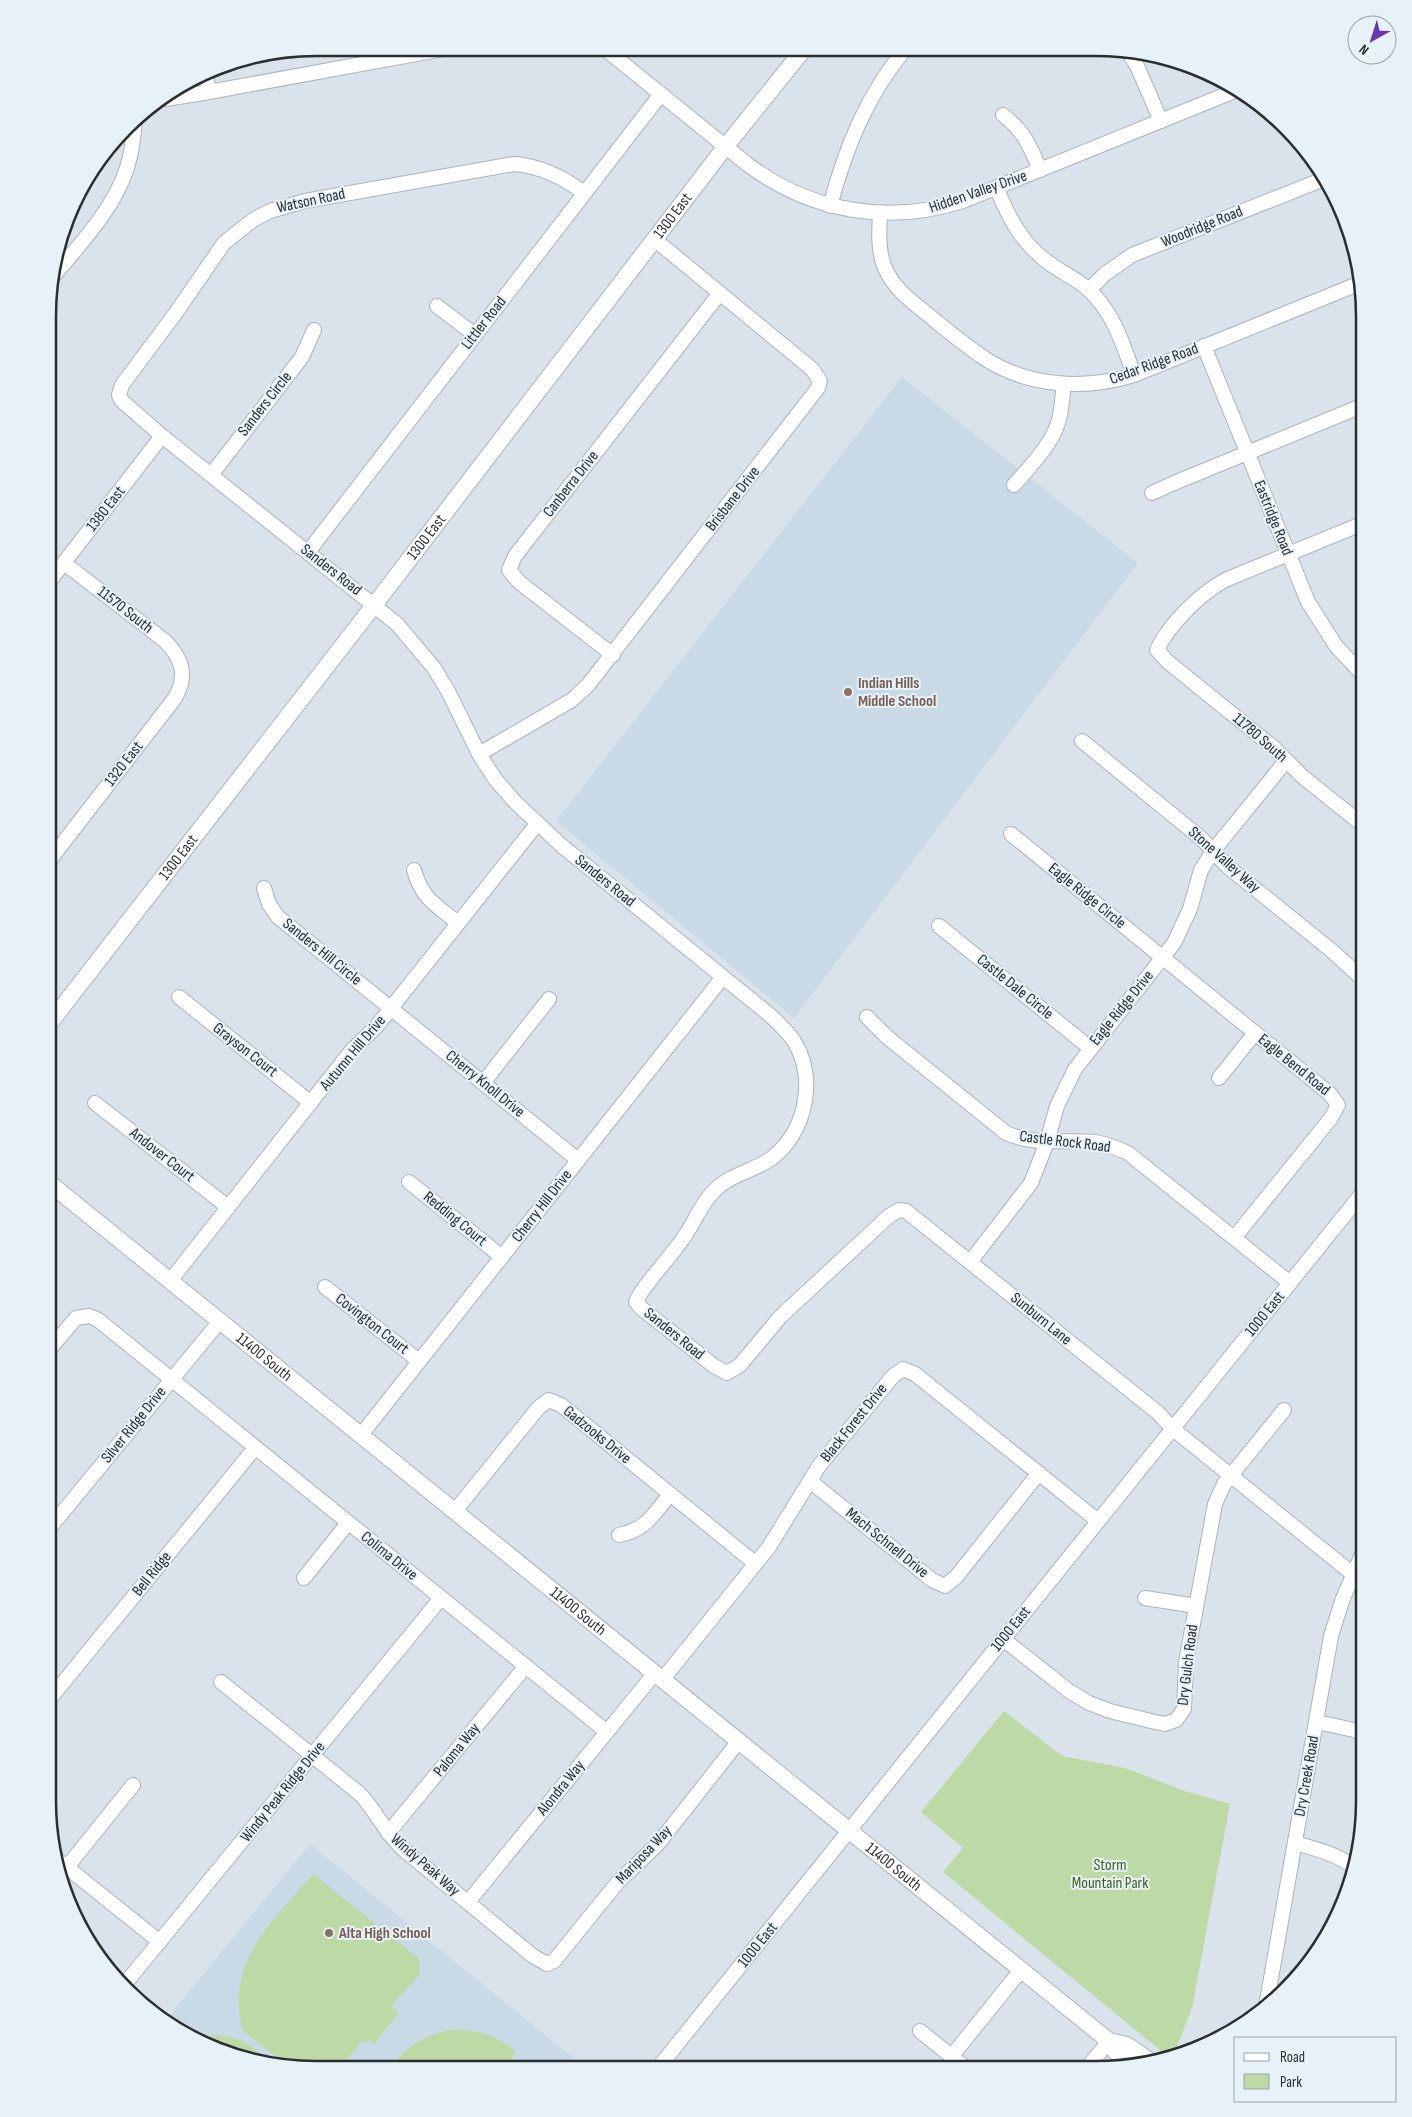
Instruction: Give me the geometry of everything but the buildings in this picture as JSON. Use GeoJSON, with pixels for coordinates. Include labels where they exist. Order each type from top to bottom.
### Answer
{"type":"FeatureCollection","features":[{"type":"Feature","properties":{"kind":"main road","name":"1300 East"},"geometry":{"type":"LineString","coordinates":[[56,1015],[375,604],[654,239],[798,56]]}},
{"type":"Feature","properties":{"kind":"main road","name":"11400 South"},"geometry":{"type":"LineString","coordinates":[[56,1188],[1109,2041],[1115,2051],[1124,2059]]}},
{"type":"Feature","properties":{"kind":"main road","name":"11400 South"},"geometry":{"type":"LineString","coordinates":[[1109,2041],[1127,2045],[1144,2057]]}},
{"type":"Feature","properties":{"kind":"street"},"geometry":{"type":"LineString","coordinates":[[176,97],[406,56]]}},
{"type":"Feature","properties":{"kind":"street","name":"Hidden Valley Drive"},"geometry":{"type":"LineString","coordinates":[[614,56],[760,174],[779,186],[800,196],[830,206],[862,212],[880,213],[928,210],[997,189],[1229,93]]}},
{"type":"Feature","properties":{"kind":"street"},"geometry":{"type":"LineString","coordinates":[[830,206],[848,146],[863,112],[881,81],[900,56]]}},
{"type":"Feature","properties":{"kind":"street"},"geometry":{"type":"LineString","coordinates":[[1132,58],[1161,121]]}},
{"type":"Feature","properties":{"kind":"street"},"geometry":{"type":"LineString","coordinates":[[207,80],[209,92]]}},
{"type":"Feature","properties":{"kind":"street","name":"Littler Road"},"geometry":{"type":"LineString","coordinates":[[308,552],[661,94]]}},
{"type":"Feature","properties":{"kind":"street"},"geometry":{"type":"LineString","coordinates":[[1003,114],[1025,135],[1040,170]]}},
{"type":"Feature","properties":{"kind":"street"},"geometry":{"type":"LineString","coordinates":[[61,267],[102,216],[116,193],[129,160],[135,130]]}},
{"type":"Feature","properties":{"kind":"street","name":"Watson Road"},"geometry":{"type":"LineString","coordinates":[[119,395],[122,385],[170,322],[224,244],[238,230],[270,210],[314,199],[514,164],[527,165],[549,172],[584,193]]}},
{"type":"Feature","properties":{"kind":"street","name":"Woodridge Road"},"geometry":{"type":"LineString","coordinates":[[1089,290],[1105,274],[1132,256],[1318,181]]}},
{"type":"Feature","properties":{"kind":"street"},"geometry":{"type":"LineString","coordinates":[[997,189],[1011,220],[1026,242],[1047,262],[1089,290],[1112,319],[1134,375]]}},
{"type":"Feature","properties":{"kind":"street","name":"Cedar Ridge Road"},"geometry":{"type":"LineString","coordinates":[[880,213],[880,252],[885,267],[898,290],[962,343],[985,359],[1011,372],[1064,384],[1091,384],[1113,381],[1134,375],[1354,286]]}},
{"type":"Feature","properties":{"kind":"street","name":"Brisbane Drive"},"geometry":{"type":"LineString","coordinates":[[479,754],[572,700],[588,685],[818,388],[820,381],[812,369],[654,239]]}},
{"type":"Feature","properties":{"kind":"street","name":"Canberra Drive"},"geometry":{"type":"LineString","coordinates":[[613,655],[519,582],[509,570],[516,556],[720,293]]}},
{"type":"Feature","properties":{"kind":"street"},"geometry":{"type":"LineString","coordinates":[[437,306],[475,335]]}},
{"type":"Feature","properties":{"kind":"street","name":"Sanders Circle"},"geometry":{"type":"LineString","coordinates":[[211,475],[302,357],[314,330]]}},
{"type":"Feature","properties":{"kind":"street","name":"Eastridge Road"},"geometry":{"type":"LineString","coordinates":[[1204,346],[1308,602],[1336,646],[1356,667]]}},
{"type":"Feature","properties":{"kind":"street"},"geometry":{"type":"LineString","coordinates":[[1014,485],[1047,444],[1055,430],[1060,414],[1064,384]]}},
{"type":"Feature","properties":{"kind":"street","name":"Sanders Road"},"geometry":{"type":"LineString","coordinates":[[119,395],[125,405],[162,436],[398,624],[434,668],[448,690],[479,754],[495,780],[537,824],[771,1016],[794,1041],[803,1059],[806,1078],[806,1096],[802,1115],[794,1131],[784,1146],[772,1158],[758,1167],[728,1180],[710,1196],[686,1235],[645,1287],[636,1302],[647,1313],[714,1366],[727,1373]]}},
{"type":"Feature","properties":{"kind":"street"},"geometry":{"type":"LineString","coordinates":[[1152,493],[1356,408]]}},
{"type":"Feature","properties":{"kind":"street","name":"1380 East"},"geometry":{"type":"LineString","coordinates":[[56,573],[162,436]]}},
{"type":"Feature","properties":{"kind":"street"},"geometry":{"type":"LineString","coordinates":[[1288,554],[1356,526]]}},
{"type":"Feature","properties":{"kind":"street","name":"11780 South"},"geometry":{"type":"LineString","coordinates":[[1288,554],[1212,587],[1165,636],[1156,650],[1168,662],[1273,747],[1286,761],[1356,819]]}},
{"type":"Feature","properties":{"kind":"street","name":"11570 South"},"geometry":{"type":"LineString","coordinates":[[64,563],[165,640],[181,661]]}},
{"type":"Feature","properties":{"kind":"street","name":"1320 East"},"geometry":{"type":"LineString","coordinates":[[56,851],[175,698],[183,680],[181,661]]}},
{"type":"Feature","properties":{"kind":"street","name":"Stone Valley Way"},"geometry":{"type":"LineString","coordinates":[[1082,741],[1202,839],[1227,866],[1356,973]]}},
{"type":"Feature","properties":{"kind":"street","name":"Eagle Ridge Drive"},"geometry":{"type":"LineString","coordinates":[[970,1262],[1031,1183],[1065,1087],[1090,1048],[1174,943],[1183,927],[1201,870],[1213,851],[1286,761]]}},
{"type":"Feature","properties":{"kind":"street","name":"Autumn Hill Drive"},"geometry":{"type":"LineString","coordinates":[[170,1281],[352,1050],[376,1027],[537,824]]}},
{"type":"Feature","properties":{"kind":"street","name":"Eagle Ridge Circle"},"geometry":{"type":"LineString","coordinates":[[1011,834],[1162,958]]}},
{"type":"Feature","properties":{"kind":"street"},"geometry":{"type":"LineString","coordinates":[[414,870],[418,885],[427,899],[458,923]]}},
{"type":"Feature","properties":{"kind":"street","name":"Sanders Hill Circle"},"geometry":{"type":"LineString","coordinates":[[264,888],[269,904],[278,917],[391,1008]]}},
{"type":"Feature","properties":{"kind":"street","name":"Castle Dale Circle"},"geometry":{"type":"LineString","coordinates":[[939,926],[1090,1048]]}},
{"type":"Feature","properties":{"kind":"street","name":"Eagle Bend Road"},"geometry":{"type":"LineString","coordinates":[[1162,958],[1330,1094],[1338,1105],[1331,1118],[1234,1238]]}},
{"type":"Feature","properties":{"kind":"street","name":"Cherry Hill Drive"},"geometry":{"type":"LineString","coordinates":[[361,1435],[723,977]]}},
{"type":"Feature","properties":{"kind":"street","name":"Grayson Court"},"geometry":{"type":"LineString","coordinates":[[178,997],[311,1103]]}},
{"type":"Feature","properties":{"kind":"street"},"geometry":{"type":"LineString","coordinates":[[483,1083],[549,999]]}},
{"type":"Feature","properties":{"kind":"street","name":"Cherry Knoll Drive"},"geometry":{"type":"LineString","coordinates":[[391,1008],[578,1160]]}},
{"type":"Feature","properties":{"kind":"street","name":"Castle Rock Road"},"geometry":{"type":"LineString","coordinates":[[867,1017],[887,1037],[1006,1132],[1029,1141],[1095,1142],[1112,1146],[1128,1153],[1290,1283]]}},
{"type":"Feature","properties":{"kind":"street"},"geometry":{"type":"LineString","coordinates":[[1219,1078],[1255,1033]]}},
{"type":"Feature","properties":{"kind":"street","name":"Andover Court"},"geometry":{"type":"LineString","coordinates":[[95,1103],[228,1207]]}},
{"type":"Feature","properties":{"kind":"street","name":"Redding Court"},"geometry":{"type":"LineString","coordinates":[[409,1182],[502,1256]]}},
{"type":"Feature","properties":{"kind":"street","name":"1000 East"},"geometry":{"type":"LineString","coordinates":[[664,2061],[1356,1200]]}},
{"type":"Feature","properties":{"kind":"street","name":"Sunburn Lane"},"geometry":{"type":"LineString","coordinates":[[727,1373],[740,1365],[781,1316],[894,1212],[899,1210],[911,1215],[1157,1412],[1173,1429],[1356,1577]]}},
{"type":"Feature","properties":{"kind":"street","name":"Covington Court"},"geometry":{"type":"LineString","coordinates":[[326,1287],[419,1361]]}},
{"type":"Feature","properties":{"kind":"street","name":"Colima Drive"},"geometry":{"type":"LineString","coordinates":[[56,1342],[76,1318],[89,1316],[97,1319],[607,1732]]}},
{"type":"Feature","properties":{"kind":"street","name":"Silver Ridge Drive"},"geometry":{"type":"LineString","coordinates":[[56,1520],[220,1321]]}},
{"type":"Feature","properties":{"kind":"street","name":"Black Forest Drive"},"geometry":{"type":"LineString","coordinates":[[659,1676],[756,1564],[780,1532],[810,1481],[893,1376],[903,1369],[915,1374],[1098,1521]]}},
{"type":"Feature","properties":{"kind":"street","name":"Gadzooks Drive"},"geometry":{"type":"LineString","coordinates":[[456,1511],[539,1407],[549,1400],[561,1406],[756,1564]]}},
{"type":"Feature","properties":{"kind":"street","name":"Dry Gulch Road"},"geometry":{"type":"LineString","coordinates":[[1003,1639],[1063,1687],[1089,1702],[1110,1711],[1165,1724],[1176,1720],[1184,1709],[1186,1662],[1215,1504],[1221,1490],[1231,1476],[1284,1410]]}},
{"type":"Feature","properties":{"kind":"street","name":"Bell Ridge"},"geometry":{"type":"LineString","coordinates":[[56,1691],[255,1448]]}},
{"type":"Feature","properties":{"kind":"street","name":"Mach Schnell Drive"},"geometry":{"type":"LineString","coordinates":[[810,1481],[932,1580],[945,1586],[956,1576],[1039,1473]]}},
{"type":"Feature","properties":{"kind":"street"},"geometry":{"type":"LineString","coordinates":[[619,1535],[633,1533],[645,1524],[670,1494]]}},
{"type":"Feature","properties":{"kind":"street"},"geometry":{"type":"LineString","coordinates":[[304,1578],[348,1523]]}},
{"type":"Feature","properties":{"kind":"street","name":"Dry Creek Road"},"geometry":{"type":"LineString","coordinates":[[1268,1995],[1336,1618],[1356,1584]]}},
{"type":"Feature","properties":{"kind":"street","name":"Windy Peak Ridge Drive"},"geometry":{"type":"LineString","coordinates":[[128,1980],[441,1598]]}},
{"type":"Feature","properties":{"kind":"street"},"geometry":{"type":"LineString","coordinates":[[1146,1598],[1196,1606]]}},
{"type":"Feature","properties":{"kind":"street","name":"Paloma Way"},"geometry":{"type":"LineString","coordinates":[[388,1833],[526,1666]]}},
{"type":"Feature","properties":{"kind":"street","name":"Alondra Way"},"geometry":{"type":"LineString","coordinates":[[468,1902],[607,1732],[659,1676]]}},
{"type":"Feature","properties":{"kind":"street","name":"Windy Peak Way"},"geometry":{"type":"LineString","coordinates":[[221,1682],[360,1794],[388,1833],[404,1850],[533,1956],[547,1964]]}},
{"type":"Feature","properties":{"kind":"street"},"geometry":{"type":"LineString","coordinates":[[1317,1722],[1356,1731]]}},
{"type":"Feature","properties":{"kind":"street","name":"Mariposa Way"},"geometry":{"type":"LineString","coordinates":[[547,1964],[554,1961],[618,1882],[657,1845],[739,1741]]}},
{"type":"Feature","properties":{"kind":"street"},"geometry":{"type":"LineString","coordinates":[[64,1863],[133,1785]]}},
{"type":"Feature","properties":{"kind":"street"},"geometry":{"type":"LineString","coordinates":[[1295,1843],[1325,1850],[1348,1863]]}},
{"type":"Feature","properties":{"kind":"street"},"geometry":{"type":"LineString","coordinates":[[64,1865],[160,1942]]}},
{"type":"Feature","properties":{"kind":"street"},"geometry":{"type":"LineString","coordinates":[[952,2057],[1021,1970]]}},
{"type":"Feature","properties":{"kind":"street"},"geometry":{"type":"LineString","coordinates":[[920,2031],[957,2061]]}},
{"type":"Feature","properties":{"kind":"street"},"geometry":{"type":"LineString","coordinates":[[1093,2061],[1109,2041]]}},
{"type":"Feature","properties":{"kind":"shaded area","name":"Indian Hills Middle School"},"geometry":{"type":"Polygon","coordinates":[[[902,377],[1138,563],[794,1018],[556,821],[902,377]]]}},
{"type":"Feature","properties":{"kind":"shaded area","name":"Alta High School"},"geometry":{"type":"Polygon","coordinates":[[[310,1844],[577,2061],[316,2061],[282,2059],[249,2052],[217,2041],[186,2026],[170,2015],[310,1844]]]}},
{"type":"Feature","properties":{"kind":"green space","name":"Storm Mountain Park"},"geometry":{"type":"Polygon","coordinates":[[[1004,1711],[1062,1756],[1125,1768],[1185,1791],[1230,1804],[1192,2008],[1176,2048],[1162,2052],[943,1872],[963,1848],[921,1812],[1004,1711]]]}},
{"type":"Feature","properties":{"kind":"green space"},"geometry":{"type":"Polygon","coordinates":[[[313,1874],[419,1959],[420,1974],[391,2006],[399,2013],[374,2044],[369,2040],[367,2043],[362,2041],[346,2061],[278,2058],[242,2030],[239,2011],[241,1980],[252,1950],[281,1910],[313,1874]]]}},
{"type":"Feature","properties":{"kind":"green space"},"geometry":{"type":"Polygon","coordinates":[[[461,2030],[486,2034],[502,2041],[516,2051],[510,2061],[396,2061],[412,2046],[434,2034],[461,2030]]]}},
{"type":"Feature","properties":{"kind":"green space"},"geometry":{"type":"Polygon","coordinates":[[[216,2035],[239,2040],[262,2055],[233,2047],[207,2037],[216,2035]]]}},
{"type":"Feature","properties":{"kind":"place","name":"Indian Hills Middle School"},"geometry":{"type":"Point","coordinates":[848,692]}},
{"type":"Feature","properties":{"kind":"place","name":"Alta High School"},"geometry":{"type":"Point","coordinates":[329,1933]}}]}
